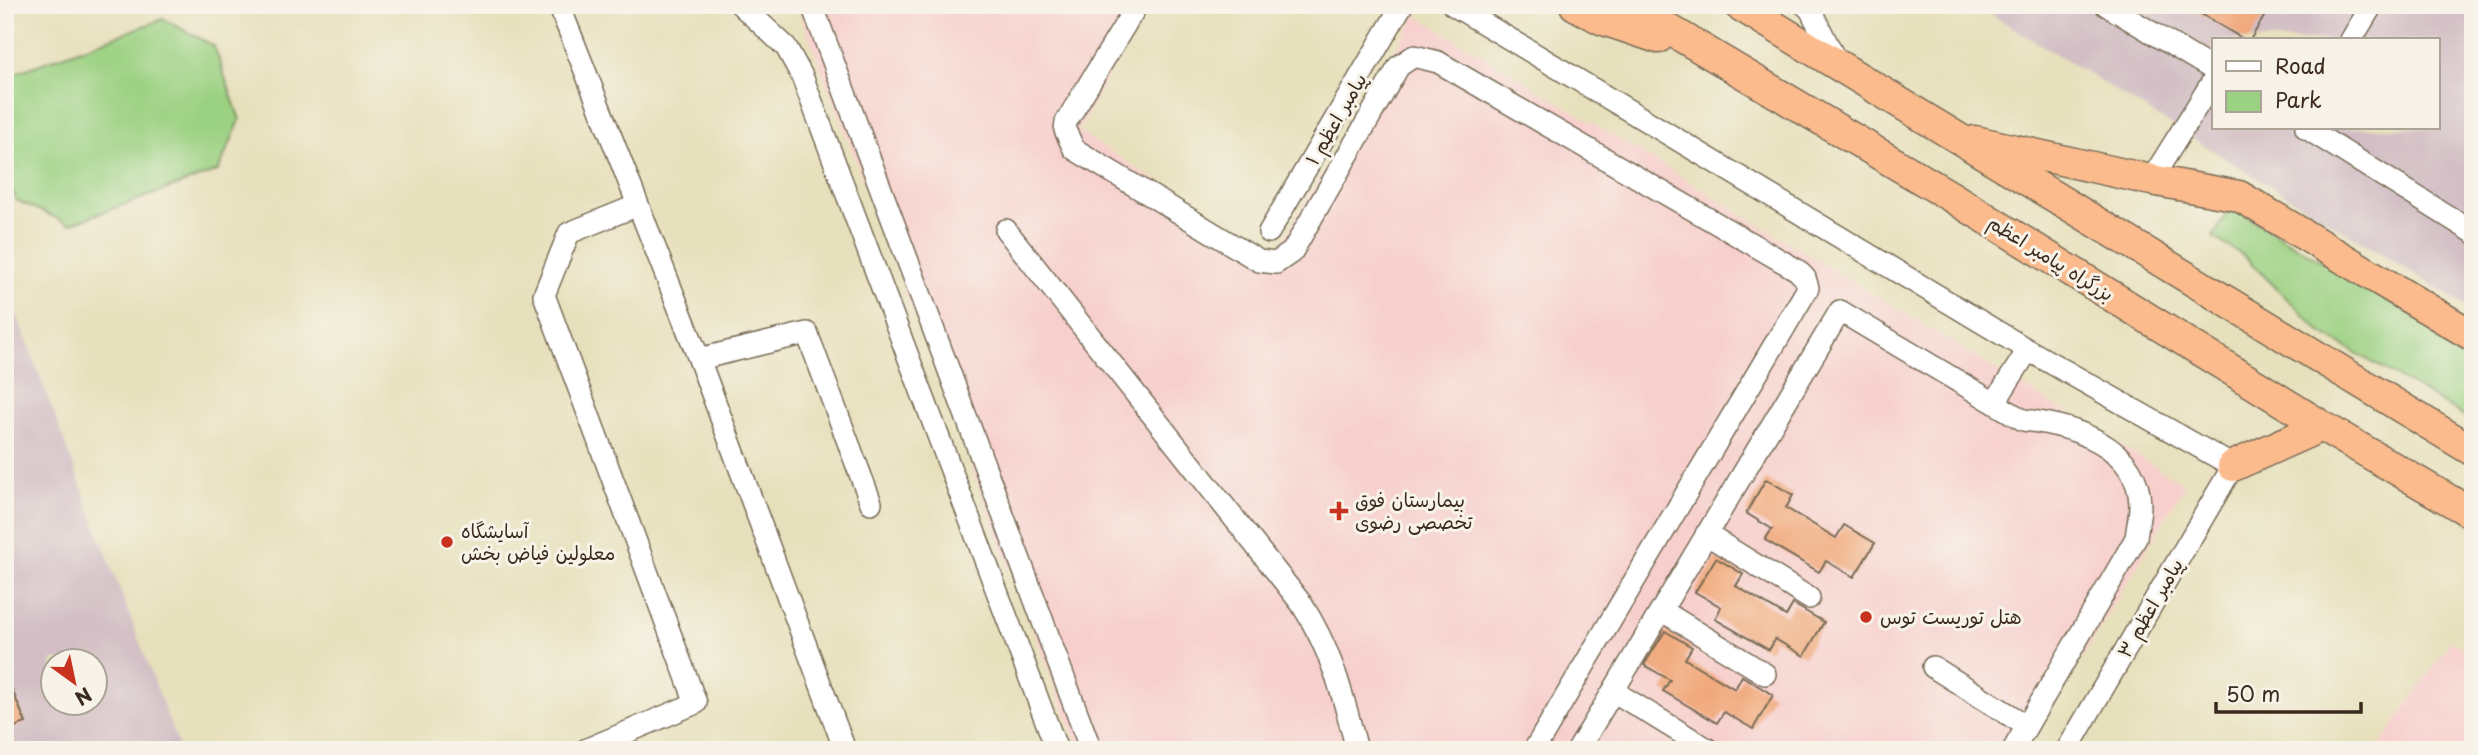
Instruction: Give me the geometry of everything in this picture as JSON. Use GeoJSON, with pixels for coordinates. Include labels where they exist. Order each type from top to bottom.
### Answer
{"type":"FeatureCollection","features":[{"type":"Feature","properties":{"kind":"highway"},"geometry":{"type":"LineString","coordinates":[[1575,5],[1601,19],[1712,56]]}},
{"type":"Feature","properties":{"kind":"highway","name":"بزرگراه پیامبر اعظم"},"geometry":{"type":"LineString","coordinates":[[1628,5],[1950,196],[2310,419],[2473,514]]}},
{"type":"Feature","properties":{"kind":"highway"},"geometry":{"type":"LineString","coordinates":[[1739,5],[1950,136],[2473,452]]}},
{"type":"Feature","properties":{"kind":"highway"},"geometry":{"type":"LineString","coordinates":[[1950,136],[2151,180],[2239,196],[2473,336]]}},
{"type":"Feature","properties":{"kind":"highway"},"geometry":{"type":"LineString","coordinates":[[2225,462],[2310,419]]}},
{"type":"Feature","properties":{"kind":"street"},"geometry":{"type":"LineString","coordinates":[[559,5],[699,359],[845,750]]}},
{"type":"Feature","properties":{"kind":"street"},"geometry":{"type":"LineString","coordinates":[[741,5],[786,47],[802,76],[1057,750]]}},
{"type":"Feature","properties":{"kind":"street"},"geometry":{"type":"LineString","coordinates":[[812,5],[1091,750]]}},
{"type":"Feature","properties":{"kind":"street"},"geometry":{"type":"LineString","coordinates":[[1137,5],[1066,122],[1068,138],[1074,149],[1259,261],[1276,263],[1292,252],[1399,66],[1414,56],[1438,62],[1797,270],[1805,278],[1808,288],[1534,750]]}},
{"type":"Feature","properties":{"kind":"street","name":"پیامبر اعظم ۱"},"geometry":{"type":"LineString","coordinates":[[1269,232],[1402,5]]}},
{"type":"Feature","properties":{"kind":"street"},"geometry":{"type":"LineString","coordinates":[[1452,5],[2028,350],[2225,462]]}},
{"type":"Feature","properties":{"kind":"street"},"geometry":{"type":"LineString","coordinates":[[1805,5],[1810,9],[1839,67]]}},
{"type":"Feature","properties":{"kind":"street"},"geometry":{"type":"LineString","coordinates":[[2106,5],[2212,69]]}},
{"type":"Feature","properties":{"kind":"street"},"geometry":{"type":"LineString","coordinates":[[2352,38],[2372,5]]}},
{"type":"Feature","properties":{"kind":"street"},"geometry":{"type":"LineString","coordinates":[[2151,180],[2212,82]]}},
{"type":"Feature","properties":{"kind":"street"},"geometry":{"type":"LineString","coordinates":[[2308,130],[2473,232]]}},
{"type":"Feature","properties":{"kind":"street"},"geometry":{"type":"LineString","coordinates":[[584,750],[696,703],[544,295],[569,233],[638,205]]}},
{"type":"Feature","properties":{"kind":"street"},"geometry":{"type":"LineString","coordinates":[[1006,230],[1301,603],[1321,634],[1335,667],[1357,750]]}},
{"type":"Feature","properties":{"kind":"street"},"geometry":{"type":"LineString","coordinates":[[1578,750],[1840,310],[2023,420],[2079,431],[2104,443],[2129,468],[2140,503],[2136,538],[2014,750]]}},
{"type":"Feature","properties":{"kind":"street"},"geometry":{"type":"LineString","coordinates":[[699,359],[807,333],[871,503]]}},
{"type":"Feature","properties":{"kind":"street"},"geometry":{"type":"LineString","coordinates":[[1995,402],[2028,350]]}},
{"type":"Feature","properties":{"kind":"street","name":"پیامبر اعظم ۳"},"geometry":{"type":"LineString","coordinates":[[2067,750],[2225,462]]}},
{"type":"Feature","properties":{"kind":"street"},"geometry":{"type":"LineString","coordinates":[[1706,534],[1809,598]]}},
{"type":"Feature","properties":{"kind":"street"},"geometry":{"type":"LineString","coordinates":[[1661,610],[1765,674]]}},
{"type":"Feature","properties":{"kind":"street"},"geometry":{"type":"LineString","coordinates":[[1933,667],[2027,726]]}},
{"type":"Feature","properties":{"kind":"street"},"geometry":{"type":"LineString","coordinates":[[1613,691],[1709,750]]}},
{"type":"Feature","properties":{"kind":"shaded area","name":"بیمارستان فوق تخصصی رضوی"},"geometry":{"type":"Polygon","coordinates":[[[797,5],[1147,5],[1078,131],[1274,256],[1416,15],[2185,485],[2027,750],[1079,750],[797,5]]]}},
{"type":"Feature","properties":{"kind":"shaded area"},"geometry":{"type":"Polygon","coordinates":[[[1976,5],[2473,5],[2473,310],[1976,5]]]}},
{"type":"Feature","properties":{"kind":"shaded area"},"geometry":{"type":"Polygon","coordinates":[[[5,283],[180,750],[5,750],[5,283]]]}},
{"type":"Feature","properties":{"kind":"shaded area"},"geometry":{"type":"Polygon","coordinates":[[[2451,641],[2473,654],[2473,750],[2377,750],[2451,641]]]}},
{"type":"Feature","properties":{"kind":"green space"},"geometry":{"type":"Polygon","coordinates":[[[163,19],[214,46],[240,120],[218,171],[70,224],[16,200],[5,173],[5,87],[10,75],[163,19]]]}},
{"type":"Feature","properties":{"kind":"green space"},"geometry":{"type":"Polygon","coordinates":[[[2231,207],[2473,352],[2473,421],[2322,333],[2244,256],[2213,237],[2231,207]]]}},
{"type":"Feature","properties":{"kind":"building"},"geometry":{"type":"Polygon","coordinates":[[[2186,5],[2271,5],[2251,38],[2242,38],[2186,5]]]}},
{"type":"Feature","properties":{"kind":"building"},"geometry":{"type":"Polygon","coordinates":[[[1766,479],[1793,495],[1786,508],[1836,538],[1844,525],[1875,543],[1854,577],[1826,561],[1819,572],[1765,540],[1772,529],[1746,513],[1766,479]]]}},
{"type":"Feature","properties":{"kind":"building"},"geometry":{"type":"Polygon","coordinates":[[[1716,558],[1743,574],[1736,586],[1786,616],[1793,604],[1824,622],[1804,656],[1775,639],[1769,650],[1715,619],[1721,607],[1695,592],[1716,558]]]}},
{"type":"Feature","properties":{"kind":"building"},"geometry":{"type":"Polygon","coordinates":[[[1665,631],[1692,647],[1685,659],[1735,689],[1742,676],[1773,695],[1753,729],[1724,712],[1717,723],[1663,691],[1670,680],[1644,665],[1665,631]]]}},
{"type":"Feature","properties":{"kind":"building"},"geometry":{"type":"Polygon","coordinates":[[[5,673],[26,723],[5,730],[5,673]]]}},
{"type":"Feature","properties":{"kind":"place","name":"بیمارستان فوق تخصصی رضوی"},"geometry":{"type":"Point","coordinates":[1339,511]}},
{"type":"Feature","properties":{"kind":"place","name":"آسایشگاه معلولین فیاض بخش"},"geometry":{"type":"Point","coordinates":[447,542]}},
{"type":"Feature","properties":{"kind":"place","name":"هتل توریست توس"},"geometry":{"type":"Point","coordinates":[1866,617]}}]}
